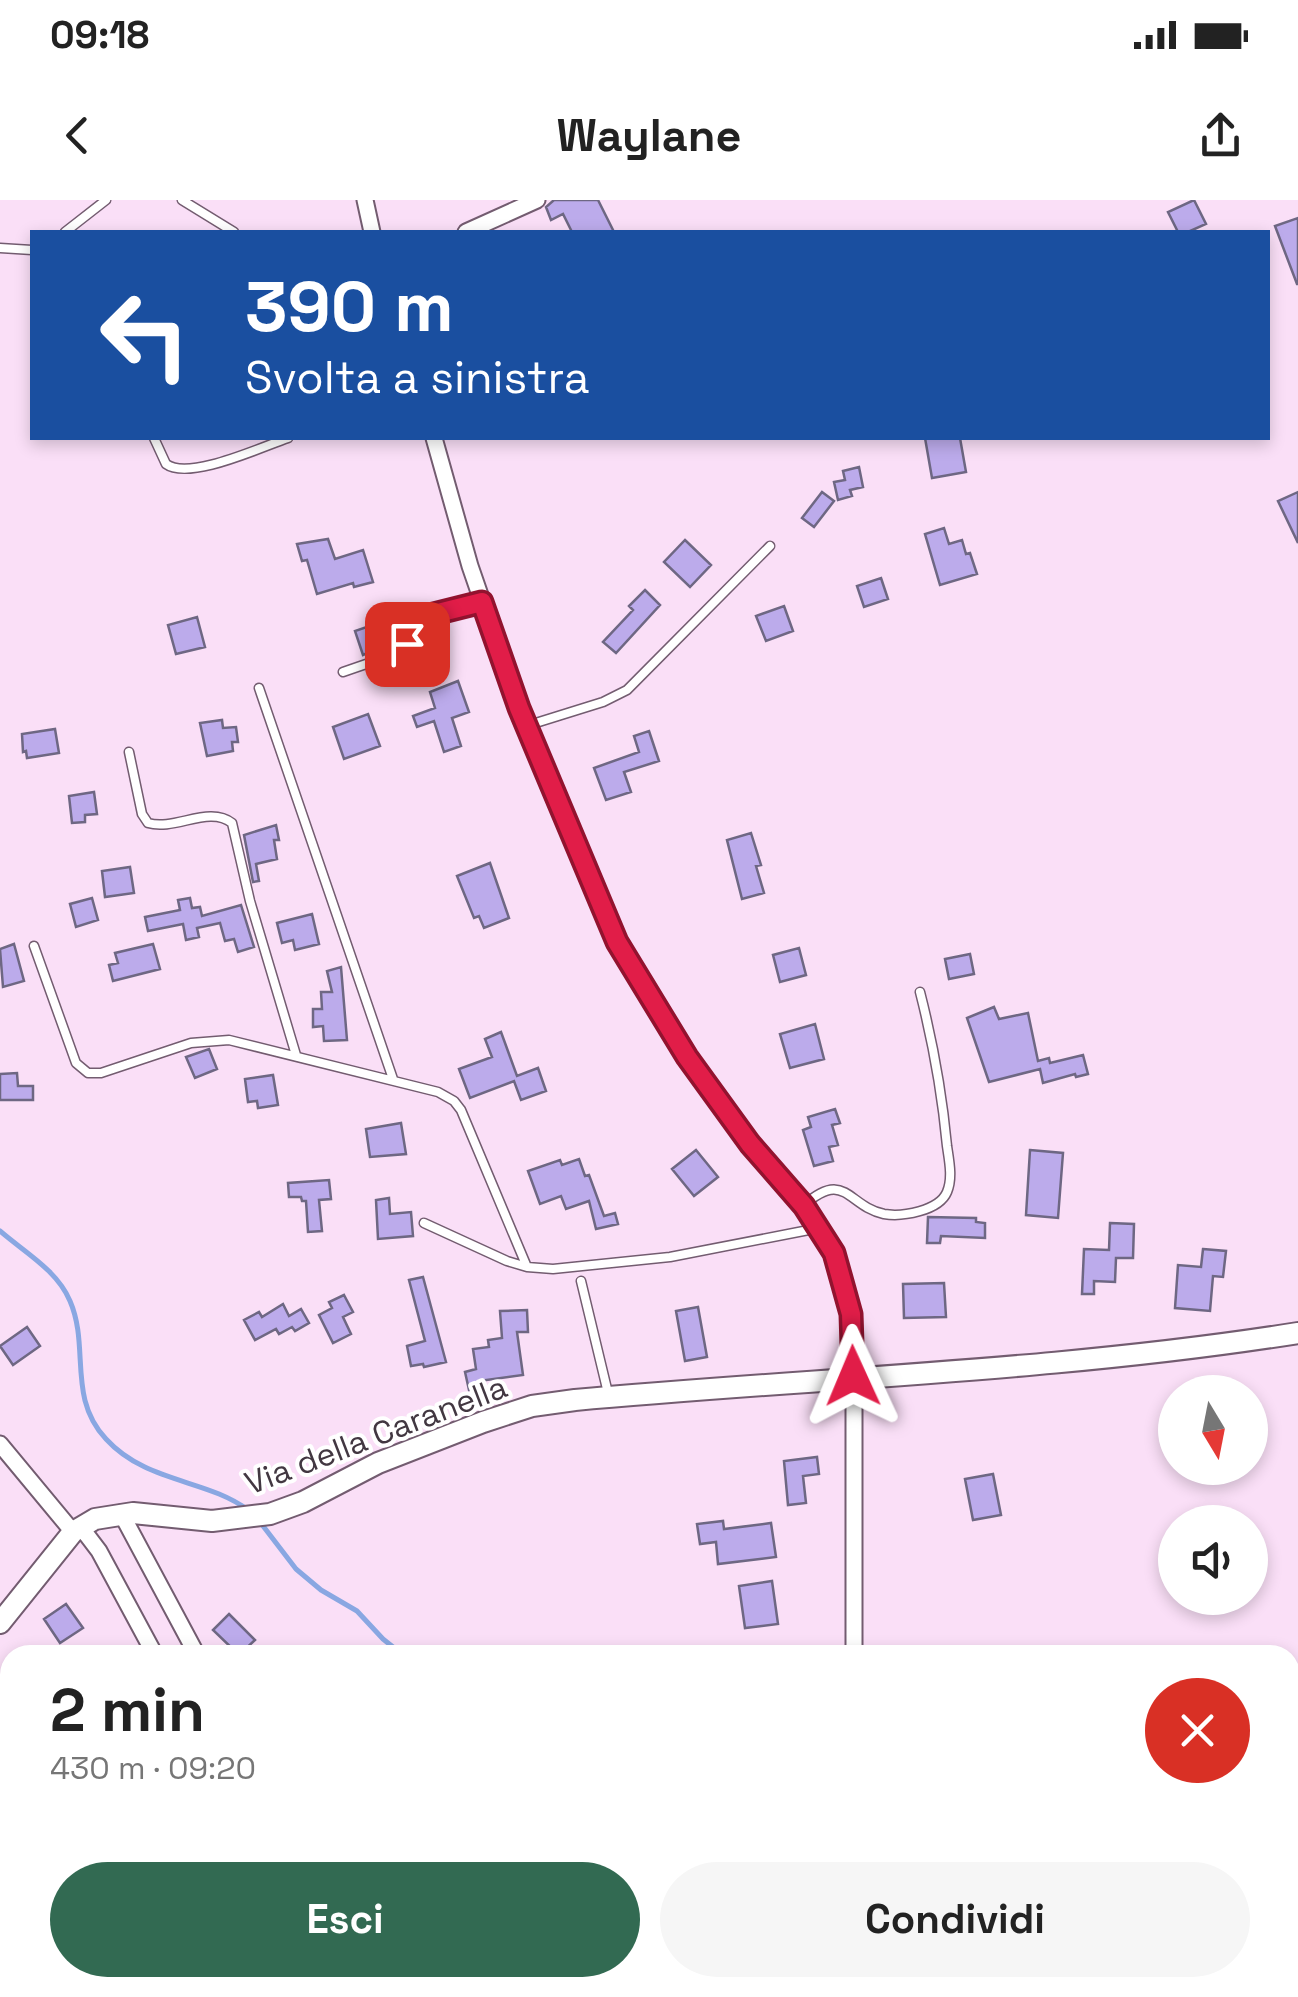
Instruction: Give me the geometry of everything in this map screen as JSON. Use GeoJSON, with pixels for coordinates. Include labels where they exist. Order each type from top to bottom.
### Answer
{"type":"FeatureCollection","features":[{"type":"Feature","properties":{"kind":"main road","name":"Via della Caranella"},"geometry":{"type":"LineString","coordinates":[[76,1529],[101,1516],[121,1513],[192,1521],[261,1516],[295,1506],[378,1464],[500,1416],[555,1402],[1142,1356],[1298,1333]]}},
{"type":"Feature","properties":{"kind":"main road"},"geometry":{"type":"LineString","coordinates":[[0,1623],[76,1529]]}},
{"type":"Feature","properties":{"kind":"street"},"geometry":{"type":"LineString","coordinates":[[364,200],[372,230]]}},
{"type":"Feature","properties":{"kind":"street"},"geometry":{"type":"LineString","coordinates":[[470,230],[536,200]]}},
{"type":"Feature","properties":{"kind":"street"},"geometry":{"type":"LineString","coordinates":[[435,440],[482,602],[526,726],[617,942],[687,1057],[750,1144],[804,1206],[834,1253],[854,1336],[854,1645]]}},
{"type":"Feature","properties":{"kind":"street"},"geometry":{"type":"LineString","coordinates":[[0,1444],[99,1550],[150,1645]]}},
{"type":"Feature","properties":{"kind":"street"},"geometry":{"type":"LineString","coordinates":[[121,1513],[192,1645]]}},
{"type":"Feature","properties":{"kind":"lane"},"geometry":{"type":"LineString","coordinates":[[68,230],[106,200]]}},
{"type":"Feature","properties":{"kind":"lane"},"geometry":{"type":"LineString","coordinates":[[182,200],[231,230]]}},
{"type":"Feature","properties":{"kind":"lane"},"geometry":{"type":"LineString","coordinates":[[0,248],[30,250]]}},
{"type":"Feature","properties":{"kind":"lane"},"geometry":{"type":"LineString","coordinates":[[155,440],[166,464],[181,470],[202,467],[282,440]]}},
{"type":"Feature","properties":{"kind":"lane"},"geometry":{"type":"LineString","coordinates":[[526,726],[603,702],[627,690],[770,546]]}},
{"type":"Feature","properties":{"kind":"lane"},"geometry":{"type":"LineString","coordinates":[[343,672],[398,653],[426,616],[482,602]]}},
{"type":"Feature","properties":{"kind":"lane"},"geometry":{"type":"LineString","coordinates":[[258,688],[393,1079]]}},
{"type":"Feature","properties":{"kind":"lane"},"geometry":{"type":"LineString","coordinates":[[129,752],[142,814],[148,823],[160,826],[217,816],[232,822],[250,901],[296,1055]]}},
{"type":"Feature","properties":{"kind":"lane"},"geometry":{"type":"LineString","coordinates":[[34,946],[76,1062],[85,1072],[101,1073],[192,1043],[214,1040],[250,1043],[443,1094],[458,1106],[526,1266]]}},
{"type":"Feature","properties":{"kind":"lane"},"geometry":{"type":"LineString","coordinates":[[804,1206],[820,1192],[832,1189],[850,1192],[874,1210],[892,1214],[924,1209],[945,1197],[950,1171],[941,1082],[920,992]]}},
{"type":"Feature","properties":{"kind":"lane"},"geometry":{"type":"LineString","coordinates":[[424,1222],[500,1258],[546,1269],[670,1257],[819,1228]]}},
{"type":"Feature","properties":{"kind":"lane"},"geometry":{"type":"LineString","coordinates":[[581,1281],[608,1397]]}},
{"type":"Feature","properties":{"kind":"building"},"geometry":{"type":"Polygon","coordinates":[[[554,200],[598,200],[613,230],[571,230],[563,214],[551,220],[546,207],[554,200]]]}},
{"type":"Feature","properties":{"kind":"building"},"geometry":{"type":"Polygon","coordinates":[[[1194,200],[1206,224],[1192,230],[1177,230],[1168,212],[1194,200]]]}},
{"type":"Feature","properties":{"kind":"building"},"geometry":{"type":"Polygon","coordinates":[[[1298,218],[1298,284],[1297,284],[1275,226],[1298,218]]]}},
{"type":"Feature","properties":{"kind":"building"},"geometry":{"type":"Polygon","coordinates":[[[925,440],[960,440],[966,472],[932,478],[925,440]]]}},
{"type":"Feature","properties":{"kind":"building"},"geometry":{"type":"Polygon","coordinates":[[[859,467],[863,487],[850,490],[852,496],[838,500],[834,482],[845,480],[843,471],[859,467]]]}},
{"type":"Feature","properties":{"kind":"building"},"geometry":{"type":"Polygon","coordinates":[[[822,492],[834,501],[814,527],[802,518],[822,492]]]}},
{"type":"Feature","properties":{"kind":"building"},"geometry":{"type":"Polygon","coordinates":[[[1298,492],[1298,543],[1278,501],[1298,492]]]}},
{"type":"Feature","properties":{"kind":"building"},"geometry":{"type":"Polygon","coordinates":[[[944,528],[949,544],[962,540],[977,574],[940,585],[925,534],[944,528]]]}},
{"type":"Feature","properties":{"kind":"building"},"geometry":{"type":"Polygon","coordinates":[[[328,539],[335,559],[363,550],[373,582],[354,587],[353,583],[317,594],[307,560],[302,561],[297,544],[328,539]]]}},
{"type":"Feature","properties":{"kind":"building"},"geometry":{"type":"Polygon","coordinates":[[[685,540],[711,565],[690,587],[664,562],[685,540]]]}},
{"type":"Feature","properties":{"kind":"building"},"geometry":{"type":"Polygon","coordinates":[[[881,578],[888,599],[864,607],[857,586],[881,578]]]}},
{"type":"Feature","properties":{"kind":"building"},"geometry":{"type":"Polygon","coordinates":[[[645,590],[660,605],[616,653],[603,642],[633,610],[629,606],[645,590]]]}},
{"type":"Feature","properties":{"kind":"building"},"geometry":{"type":"Polygon","coordinates":[[[784,606],[793,631],[766,641],[756,616],[784,606]]]}},
{"type":"Feature","properties":{"kind":"building"},"geometry":{"type":"Polygon","coordinates":[[[197,617],[205,647],[176,654],[168,625],[197,617]]]}},
{"type":"Feature","properties":{"kind":"building"},"geometry":{"type":"Polygon","coordinates":[[[387,620],[394,641],[363,655],[355,631],[387,620]]]}},
{"type":"Feature","properties":{"kind":"building"},"geometry":{"type":"Polygon","coordinates":[[[458,681],[469,712],[452,718],[461,746],[444,752],[434,721],[417,727],[413,716],[435,708],[430,692],[458,681]]]}},
{"type":"Feature","properties":{"kind":"building"},"geometry":{"type":"Polygon","coordinates":[[[368,714],[380,746],[344,759],[333,727],[368,714]]]}},
{"type":"Feature","properties":{"kind":"building"},"geometry":{"type":"Polygon","coordinates":[[[222,720],[223,728],[236,727],[238,742],[232,742],[233,751],[207,756],[200,723],[222,720]]]}},
{"type":"Feature","properties":{"kind":"building"},"geometry":{"type":"Polygon","coordinates":[[[55,729],[59,753],[27,758],[22,734],[55,729]]]}},
{"type":"Feature","properties":{"kind":"building"},"geometry":{"type":"Polygon","coordinates":[[[649,731],[659,761],[624,772],[631,792],[606,800],[594,768],[639,752],[634,736],[649,731]]]}},
{"type":"Feature","properties":{"kind":"building"},"geometry":{"type":"Polygon","coordinates":[[[94,792],[97,814],[85,815],[85,822],[72,823],[69,796],[94,792]]]}},
{"type":"Feature","properties":{"kind":"building"},"geometry":{"type":"Polygon","coordinates":[[[276,825],[277,859],[256,864],[259,881],[253,882],[244,835],[276,825]]]}},
{"type":"Feature","properties":{"kind":"building"},"geometry":{"type":"Polygon","coordinates":[[[751,833],[764,893],[742,899],[727,840],[751,833]]]}},
{"type":"Feature","properties":{"kind":"building"},"geometry":{"type":"Polygon","coordinates":[[[490,863],[509,918],[484,928],[479,916],[474,918],[457,876],[490,863]]]}},
{"type":"Feature","properties":{"kind":"building"},"geometry":{"type":"Polygon","coordinates":[[[130,867],[134,893],[105,897],[102,871],[130,867]]]}},
{"type":"Feature","properties":{"kind":"building"},"geometry":{"type":"Polygon","coordinates":[[[92,898],[98,920],[76,927],[70,904],[92,898]]]}},
{"type":"Feature","properties":{"kind":"building"},"geometry":{"type":"Polygon","coordinates":[[[190,898],[192,908],[200,907],[202,916],[241,905],[254,947],[238,952],[234,939],[225,941],[220,923],[197,928],[199,937],[186,940],[183,924],[148,931],[145,917],[180,910],[178,900],[190,898]]]}},
{"type":"Feature","properties":{"kind":"building"},"geometry":{"type":"Polygon","coordinates":[[[312,914],[319,944],[295,950],[293,940],[282,943],[277,923],[312,914]]]}},
{"type":"Feature","properties":{"kind":"building"},"geometry":{"type":"Polygon","coordinates":[[[14,944],[24,981],[3,987],[0,949],[14,944]]]}},
{"type":"Feature","properties":{"kind":"building"},"geometry":{"type":"Polygon","coordinates":[[[153,944],[160,969],[113,981],[109,965],[118,963],[115,953],[153,944]]]}},
{"type":"Feature","properties":{"kind":"building"},"geometry":{"type":"Polygon","coordinates":[[[799,948],[806,975],[780,982],[773,955],[799,948]]]}},
{"type":"Feature","properties":{"kind":"building"},"geometry":{"type":"Polygon","coordinates":[[[970,954],[974,974],[949,979],[945,959],[970,954]]]}},
{"type":"Feature","properties":{"kind":"building"},"geometry":{"type":"Polygon","coordinates":[[[341,967],[347,1040],[324,1041],[323,1026],[313,1027],[313,1009],[322,1009],[321,992],[332,992],[327,971],[341,967]]]}},
{"type":"Feature","properties":{"kind":"building"},"geometry":{"type":"Polygon","coordinates":[[[994,1007],[999,1019],[1028,1013],[1038,1061],[1049,1058],[1050,1063],[1083,1055],[1088,1074],[1043,1083],[1040,1069],[989,1082],[967,1018],[994,1007]]]}},
{"type":"Feature","properties":{"kind":"building"},"geometry":{"type":"Polygon","coordinates":[[[815,1024],[824,1059],[790,1068],[780,1034],[815,1024]]]}},
{"type":"Feature","properties":{"kind":"building"},"geometry":{"type":"Polygon","coordinates":[[[501,1032],[517,1076],[538,1068],[546,1091],[521,1100],[514,1081],[470,1098],[459,1069],[492,1057],[485,1039],[501,1032]]]}},
{"type":"Feature","properties":{"kind":"building"},"geometry":{"type":"Polygon","coordinates":[[[209,1049],[217,1069],[195,1078],[186,1057],[209,1049]]]}},
{"type":"Feature","properties":{"kind":"building"},"geometry":{"type":"Polygon","coordinates":[[[17,1073],[18,1086],[33,1086],[33,1100],[0,1100],[0,1074],[17,1073]]]}},
{"type":"Feature","properties":{"kind":"building"},"geometry":{"type":"Polygon","coordinates":[[[273,1075],[278,1105],[258,1108],[257,1101],[248,1102],[245,1079],[273,1075]]]}},
{"type":"Feature","properties":{"kind":"building"},"geometry":{"type":"Polygon","coordinates":[[[835,1109],[840,1123],[832,1125],[838,1145],[829,1147],[833,1161],[814,1166],[803,1130],[811,1127],[808,1117],[835,1109]]]}},
{"type":"Feature","properties":{"kind":"building"},"geometry":{"type":"Polygon","coordinates":[[[401,1123],[406,1154],[370,1157],[366,1129],[401,1123]]]}},
{"type":"Feature","properties":{"kind":"building"},"geometry":{"type":"Polygon","coordinates":[[[696,1150],[718,1177],[694,1196],[672,1169],[696,1150]]]}},
{"type":"Feature","properties":{"kind":"building"},"geometry":{"type":"Polygon","coordinates":[[[1030,1150],[1063,1153],[1058,1218],[1026,1215],[1030,1150]]]}},
{"type":"Feature","properties":{"kind":"building"},"geometry":{"type":"Polygon","coordinates":[[[579,1159],[604,1216],[615,1213],[618,1224],[596,1229],[589,1201],[566,1209],[561,1196],[540,1204],[528,1171],[560,1160],[562,1165],[579,1159]]]}},
{"type":"Feature","properties":{"kind":"building"},"geometry":{"type":"Polygon","coordinates":[[[329,1180],[331,1199],[319,1200],[322,1231],[308,1232],[306,1201],[289,1197],[288,1183],[329,1180]]]}},
{"type":"Feature","properties":{"kind":"building"},"geometry":{"type":"Polygon","coordinates":[[[389,1198],[390,1214],[411,1212],[413,1236],[378,1239],[376,1200],[389,1198]]]}},
{"type":"Feature","properties":{"kind":"building"},"geometry":{"type":"Polygon","coordinates":[[[928,1217],[976,1218],[976,1222],[985,1223],[985,1238],[941,1236],[940,1243],[927,1243],[928,1217]]]}},
{"type":"Feature","properties":{"kind":"building"},"geometry":{"type":"Polygon","coordinates":[[[1110,1223],[1134,1224],[1133,1258],[1116,1258],[1115,1282],[1094,1281],[1094,1294],[1082,1294],[1084,1249],[1109,1250],[1110,1223]]]}},
{"type":"Feature","properties":{"kind":"building"},"geometry":{"type":"Polygon","coordinates":[[[1203,1249],[1226,1251],[1223,1277],[1213,1276],[1210,1311],[1175,1308],[1178,1265],[1201,1267],[1203,1249]]]}},
{"type":"Feature","properties":{"kind":"building"},"geometry":{"type":"Polygon","coordinates":[[[423,1277],[446,1362],[424,1367],[411,1366],[407,1346],[425,1341],[409,1280],[423,1277]]]}},
{"type":"Feature","properties":{"kind":"building"},"geometry":{"type":"Polygon","coordinates":[[[944,1283],[946,1317],[904,1318],[903,1284],[944,1283]]]}},
{"type":"Feature","properties":{"kind":"building"},"geometry":{"type":"Polygon","coordinates":[[[344,1295],[353,1312],[343,1317],[351,1334],[333,1343],[319,1315],[332,1308],[329,1302],[344,1295]]]}},
{"type":"Feature","properties":{"kind":"building"},"geometry":{"type":"Polygon","coordinates":[[[283,1304],[289,1316],[301,1309],[309,1323],[279,1334],[276,1329],[255,1340],[244,1320],[259,1312],[262,1317],[283,1304]]]}},
{"type":"Feature","properties":{"kind":"building"},"geometry":{"type":"Polygon","coordinates":[[[698,1307],[707,1357],[685,1361],[676,1311],[698,1307]]]}},
{"type":"Feature","properties":{"kind":"building"},"geometry":{"type":"Polygon","coordinates":[[[527,1310],[528,1332],[517,1332],[523,1375],[479,1381],[481,1387],[469,1390],[465,1372],[476,1369],[473,1349],[489,1347],[488,1340],[502,1338],[500,1311],[527,1310]]]}},
{"type":"Feature","properties":{"kind":"building"},"geometry":{"type":"Polygon","coordinates":[[[27,1327],[40,1346],[13,1365],[0,1346],[27,1327]]]}},
{"type":"Feature","properties":{"kind":"building"},"geometry":{"type":"Polygon","coordinates":[[[817,1457],[819,1474],[803,1476],[806,1503],[788,1505],[784,1461],[817,1457]]]}},
{"type":"Feature","properties":{"kind":"building"},"geometry":{"type":"Polygon","coordinates":[[[993,1474],[1001,1515],[973,1520],[965,1479],[993,1474]]]}},
{"type":"Feature","properties":{"kind":"building"},"geometry":{"type":"Polygon","coordinates":[[[723,1521],[724,1529],[771,1523],[776,1557],[718,1564],[716,1542],[700,1544],[697,1524],[723,1521]]]}},
{"type":"Feature","properties":{"kind":"building"},"geometry":{"type":"Polygon","coordinates":[[[772,1581],[778,1624],[745,1628],[739,1586],[772,1581]]]}},
{"type":"Feature","properties":{"kind":"building"},"geometry":{"type":"Polygon","coordinates":[[[66,1604],[83,1628],[60,1643],[44,1619],[66,1604]]]}},
{"type":"Feature","properties":{"kind":"building"},"geometry":{"type":"Polygon","coordinates":[[[229,1614],[255,1640],[250,1645],[229,1645],[213,1630],[229,1614]]]}},
{"type":"Feature","properties":{"kind":"waterway"},"geometry":{"type":"LineString","coordinates":[[0,1231],[48,1271],[70,1301],[79,1336],[87,1407],[106,1439],[139,1464],[214,1492],[248,1510]]}},
{"type":"Feature","properties":{"kind":"waterway"},"geometry":{"type":"LineString","coordinates":[[260,1522],[296,1569],[321,1590],[357,1611],[390,1645]]}},
{"type":"Feature","properties":{"kind":"route"},"geometry":{"type":"LineString","coordinates":[[407,644],[426,616],[482,602],[519,708],[617,942],[687,1057],[750,1144],[804,1206],[834,1253],[851,1314],[853,1376]]}}]}
